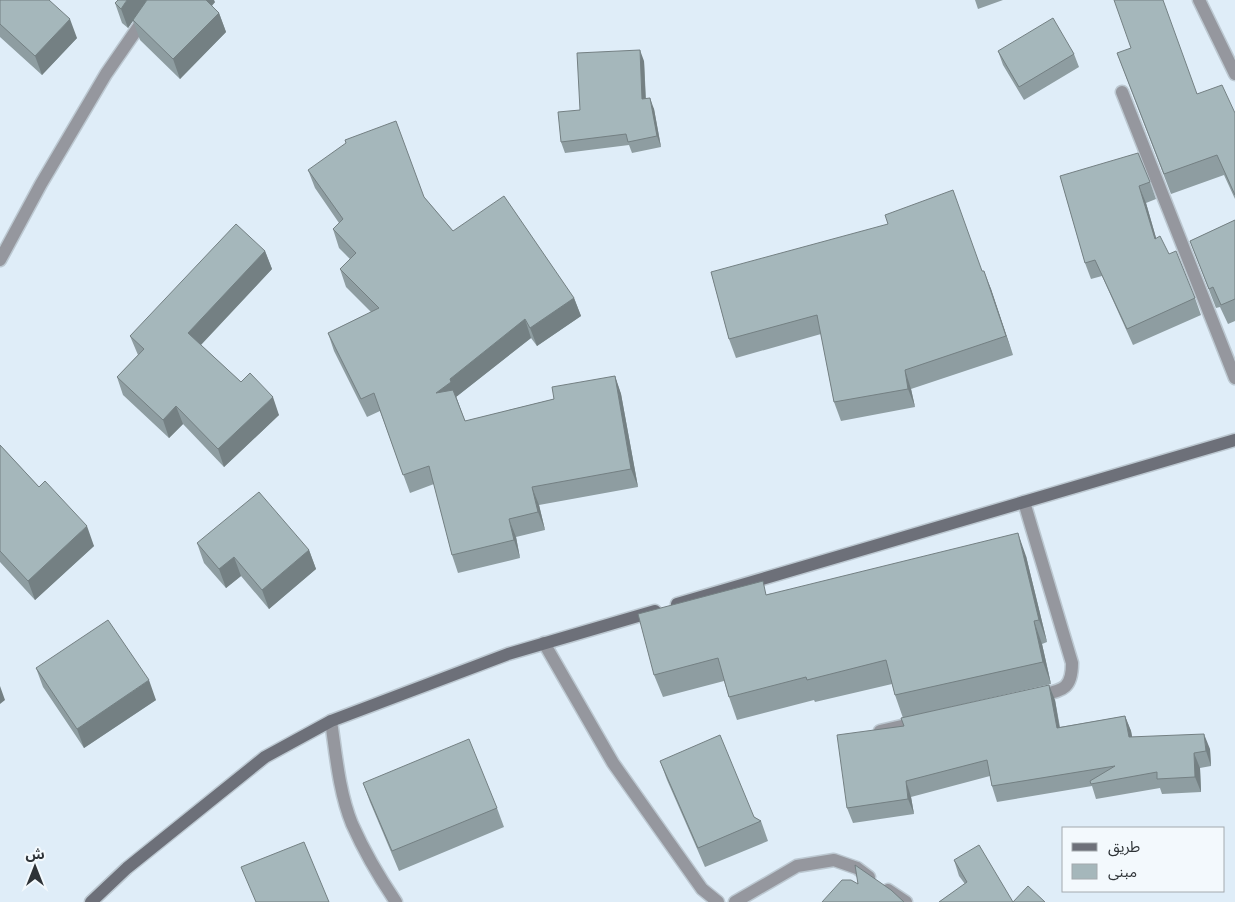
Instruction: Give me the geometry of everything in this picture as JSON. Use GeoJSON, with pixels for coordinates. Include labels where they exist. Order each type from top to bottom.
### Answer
{"type":"FeatureCollection","features":[{"type":"Feature","properties":{"kind":"main road"},"geometry":{"type":"LineString","coordinates":[[91,902],[127,868],[264,757],[331,721],[508,654],[1235,440]]}},
{"type":"Feature","properties":{"kind":"street"},"geometry":{"type":"LineString","coordinates":[[0,260],[41,184],[106,74],[157,0]]}},
{"type":"Feature","properties":{"kind":"street"},"geometry":{"type":"LineString","coordinates":[[1199,0],[1235,74]]}},
{"type":"Feature","properties":{"kind":"street"},"geometry":{"type":"LineString","coordinates":[[1122,92],[1235,378]]}},
{"type":"Feature","properties":{"kind":"street"},"geometry":{"type":"LineString","coordinates":[[1024,502],[1072,663],[1072,678],[1063,690],[1024,698]]}},
{"type":"Feature","properties":{"kind":"street"},"geometry":{"type":"LineString","coordinates":[[544,644],[613,763],[702,889],[718,902]]}},
{"type":"Feature","properties":{"kind":"street"},"geometry":{"type":"LineString","coordinates":[[868,734],[927,720]]}},
{"type":"Feature","properties":{"kind":"street"},"geometry":{"type":"LineString","coordinates":[[331,721],[341,786],[352,823],[379,877],[396,902]]}},
{"type":"Feature","properties":{"kind":"street"},"geometry":{"type":"LineString","coordinates":[[735,902],[797,866],[834,860],[857,868],[906,902]]}},
{"type":"Feature","properties":{"kind":"building"},"geometry":{"type":"Polygon","coordinates":[[[0,0],[49,0],[70,19],[35,56],[0,24],[0,0]]]}},
{"type":"Feature","properties":{"kind":"building"},"geometry":{"type":"Polygon","coordinates":[[[118,0],[127,0],[121,9],[115,3],[118,0]]]}},
{"type":"Feature","properties":{"kind":"building"},"geometry":{"type":"Polygon","coordinates":[[[147,0],[206,0],[219,13],[173,59],[133,20],[147,0]]]}},
{"type":"Feature","properties":{"kind":"building"},"geometry":{"type":"Polygon","coordinates":[[[1114,0],[1163,0],[1197,94],[1222,85],[1235,113],[1235,195],[1217,155],[1164,174],[1117,53],[1131,48],[1114,0]]]}},
{"type":"Feature","properties":{"kind":"building"},"geometry":{"type":"Polygon","coordinates":[[[1053,18],[1074,54],[1019,87],[998,51],[1053,18]]]}},
{"type":"Feature","properties":{"kind":"building"},"geometry":{"type":"Polygon","coordinates":[[[640,50],[642,99],[650,98],[657,136],[628,142],[626,134],[561,142],[558,112],[580,110],[577,53],[640,50]]]}},
{"type":"Feature","properties":{"kind":"building"},"geometry":{"type":"Polygon","coordinates":[[[396,121],[424,197],[453,231],[504,196],[574,298],[530,328],[525,319],[450,379],[451,382],[436,393],[453,390],[465,421],[554,399],[552,387],[615,376],[631,469],[532,487],[538,512],[509,519],[514,540],[452,555],[429,466],[403,475],[374,393],[361,399],[328,333],[379,308],[340,269],[356,253],[333,229],[343,219],[308,170],[346,143],[345,140],[396,121]]]}},
{"type":"Feature","properties":{"kind":"building"},"geometry":{"type":"Polygon","coordinates":[[[1138,153],[1150,182],[1139,186],[1155,239],[1160,236],[1169,254],[1176,251],[1195,298],[1127,329],[1095,260],[1085,263],[1060,176],[1138,153]]]}},
{"type":"Feature","properties":{"kind":"building"},"geometry":{"type":"Polygon","coordinates":[[[953,190],[982,271],[984,271],[1006,336],[905,370],[908,389],[834,402],[817,315],[729,339],[711,272],[888,224],[885,215],[953,190]]]}},
{"type":"Feature","properties":{"kind":"building"},"geometry":{"type":"Polygon","coordinates":[[[1235,220],[1235,299],[1221,305],[1213,287],[1209,289],[1190,241],[1235,220]]]}},
{"type":"Feature","properties":{"kind":"building"},"geometry":{"type":"Polygon","coordinates":[[[236,224],[265,251],[188,333],[241,382],[250,373],[273,397],[218,449],[176,406],[163,420],[117,377],[144,349],[130,336],[236,224]]]}},
{"type":"Feature","properties":{"kind":"building"},"geometry":{"type":"Polygon","coordinates":[[[0,445],[39,487],[45,481],[87,526],[28,581],[0,551],[0,445]]]}},
{"type":"Feature","properties":{"kind":"building"},"geometry":{"type":"Polygon","coordinates":[[[259,492],[309,550],[262,590],[234,557],[219,569],[197,543],[259,492]]]}},
{"type":"Feature","properties":{"kind":"building"},"geometry":{"type":"Polygon","coordinates":[[[1018,533],[1039,620],[1034,621],[1043,662],[895,695],[886,660],[807,680],[806,677],[729,697],[718,658],[654,675],[638,614],[763,581],[766,595],[1018,533]]]}},
{"type":"Feature","properties":{"kind":"building"},"geometry":{"type":"Polygon","coordinates":[[[108,620],[149,680],[77,729],[36,668],[108,620]]]}},
{"type":"Feature","properties":{"kind":"building"},"geometry":{"type":"Polygon","coordinates":[[[1049,685],[1057,728],[1125,716],[1129,737],[1204,734],[1206,751],[1194,753],[1195,777],[1157,779],[1157,772],[1091,784],[1090,781],[1115,766],[992,786],[987,760],[906,781],[908,799],[847,808],[837,735],[904,726],[901,718],[1049,685]]]}},
{"type":"Feature","properties":{"kind":"building"},"geometry":{"type":"Polygon","coordinates":[[[720,735],[754,817],[761,821],[698,848],[660,761],[720,735]]]}},
{"type":"Feature","properties":{"kind":"building"},"geometry":{"type":"Polygon","coordinates":[[[469,739],[497,808],[392,851],[363,783],[469,739]]]}},
{"type":"Feature","properties":{"kind":"building"},"geometry":{"type":"Polygon","coordinates":[[[304,842],[329,902],[256,902],[241,867],[304,842]]]}},
{"type":"Feature","properties":{"kind":"building"},"geometry":{"type":"Polygon","coordinates":[[[979,845],[1013,902],[939,902],[967,882],[954,860],[979,845]]]}},
{"type":"Feature","properties":{"kind":"building"},"geometry":{"type":"Polygon","coordinates":[[[855,865],[891,890],[904,902],[822,902],[842,880],[851,880],[858,884],[855,865]]]}},
{"type":"Feature","properties":{"kind":"building"},"geometry":{"type":"Polygon","coordinates":[[[1028,886],[1045,902],[1013,902],[1028,886]]]}}]}
